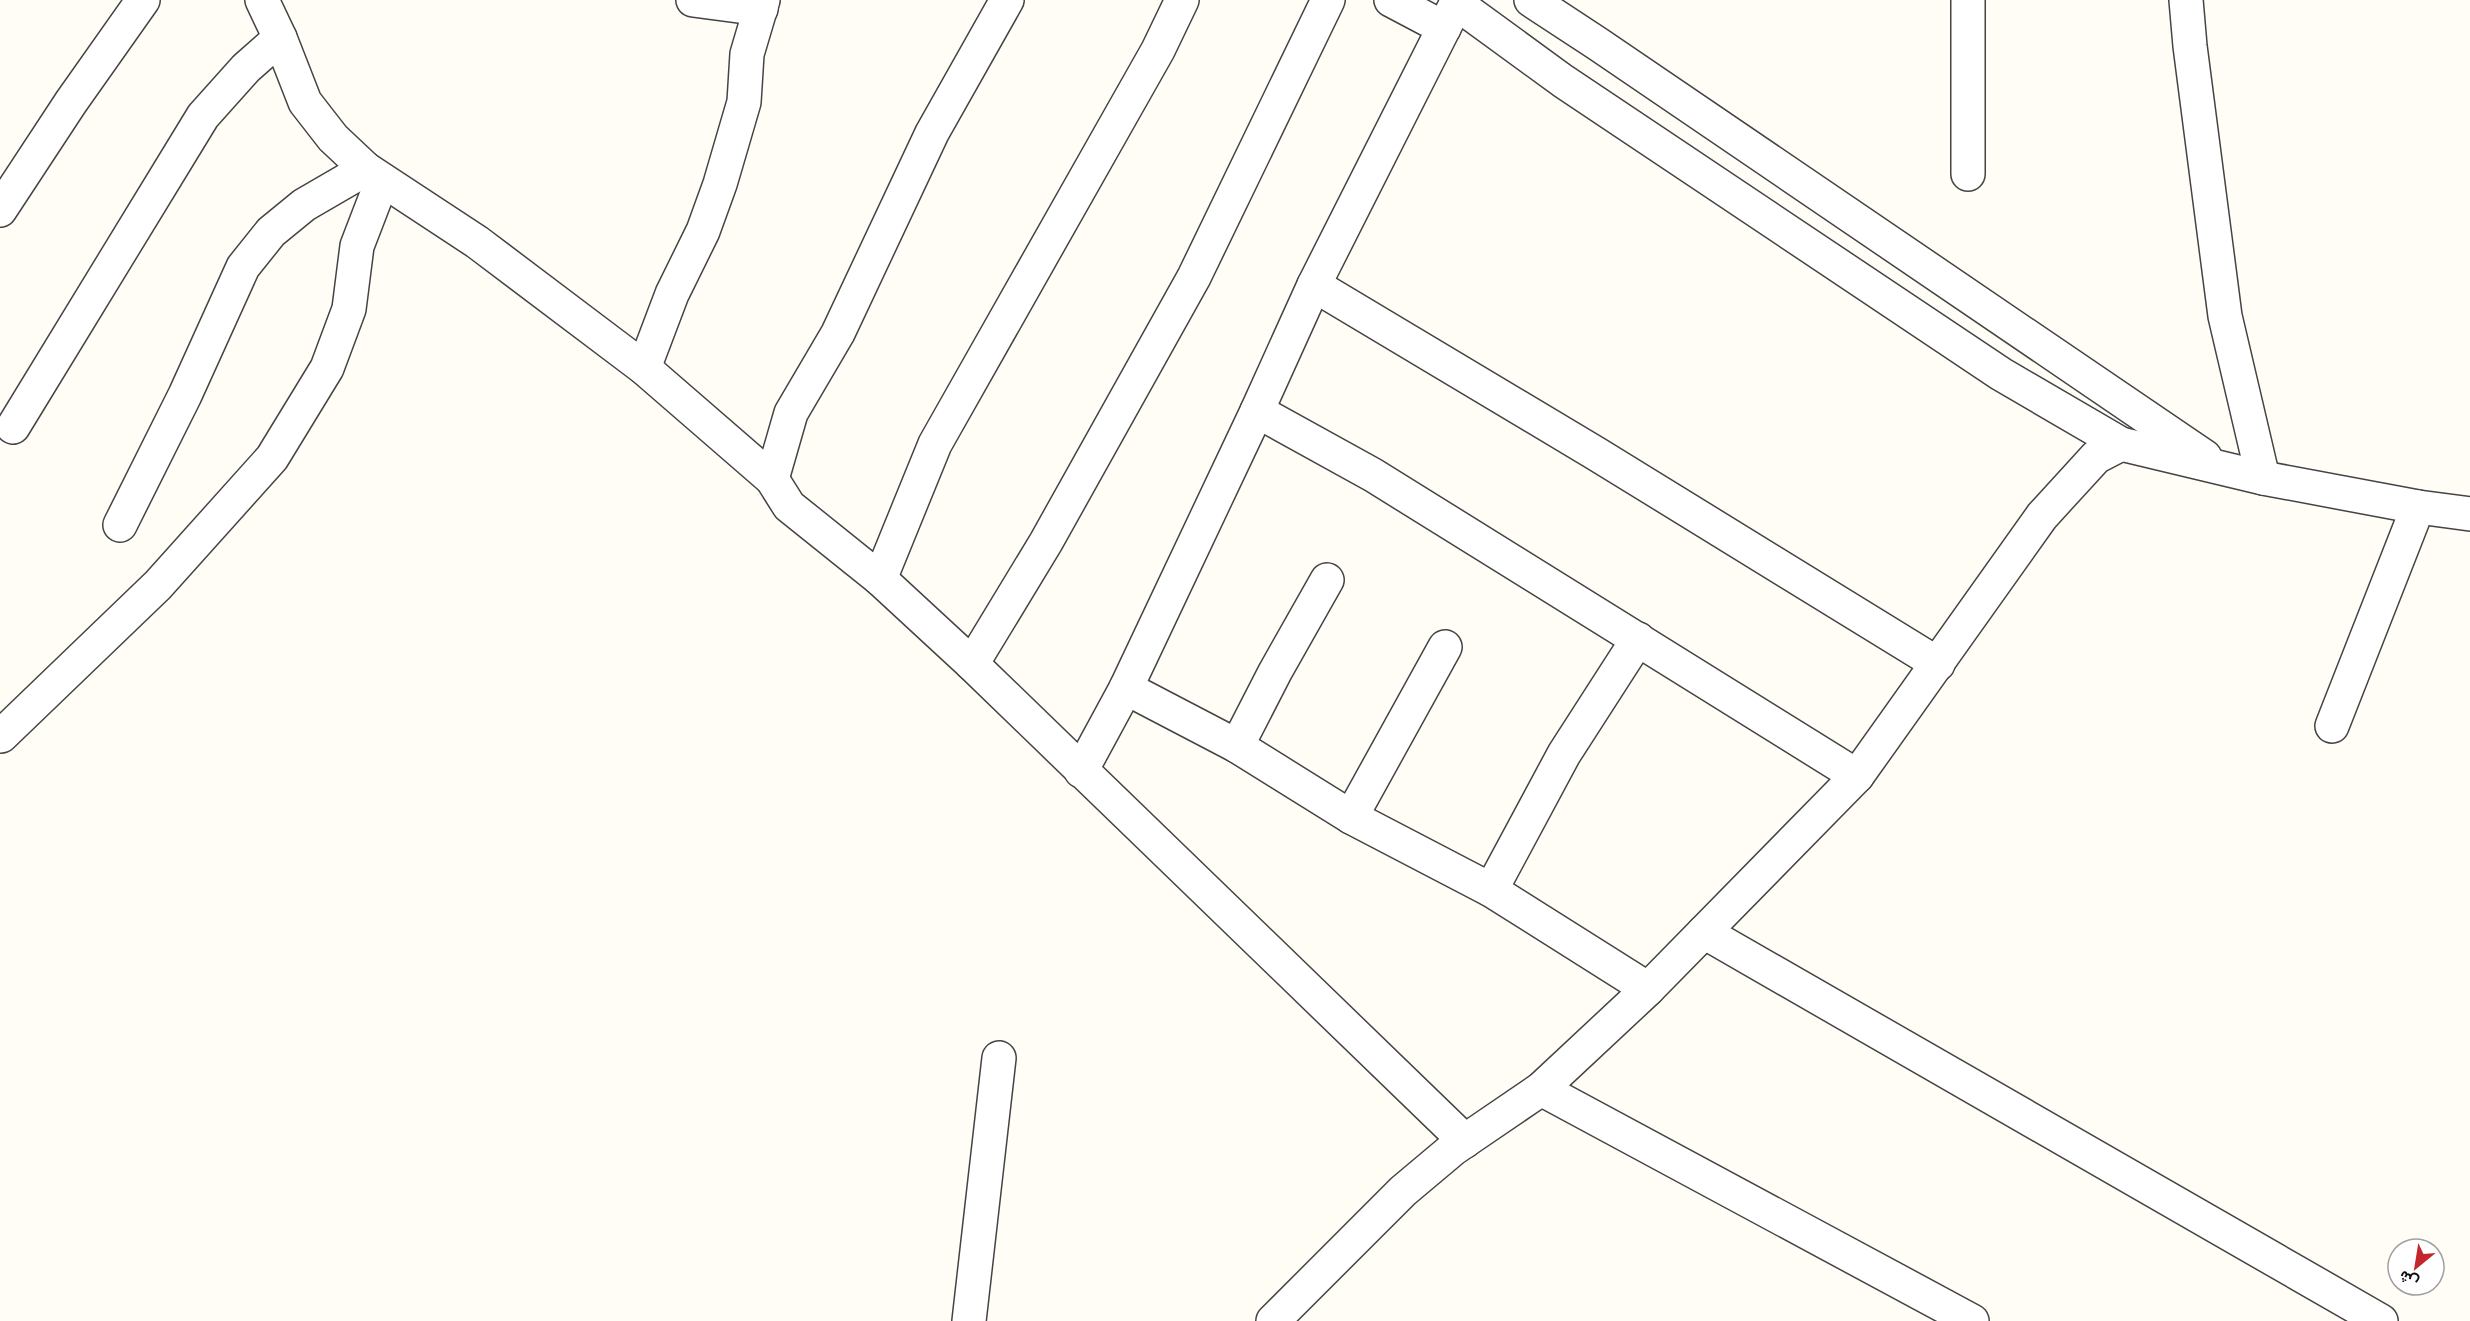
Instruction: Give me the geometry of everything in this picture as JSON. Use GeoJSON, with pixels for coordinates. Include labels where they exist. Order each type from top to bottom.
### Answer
{"type":"FeatureCollection","features":[{"type":"Feature","properties":{"kind":"street"},"geometry":{"type":"LineString","coordinates":[[0,210],[70,102],[143,0]]}},
{"type":"Feature","properties":{"kind":"street"},"geometry":{"type":"LineString","coordinates":[[262,0],[280,38],[305,102],[333,138],[374,175],[477,242],[644,368],[772,479],[789,506],[880,579],[972,664],[1080,771],[1465,1141]]}},
{"type":"Feature","properties":{"kind":"street"},"geometry":{"type":"LineString","coordinates":[[644,368],[672,294],[703,231],[720,184],[744,102],[747,54],[762,5],[693,0]]}},
{"type":"Feature","properties":{"kind":"street"},"geometry":{"type":"LineString","coordinates":[[772,479],[791,413],[838,333],[932,133],[1007,0]]}},
{"type":"Feature","properties":{"kind":"street"},"geometry":{"type":"LineString","coordinates":[[880,579],[935,444],[1158,50],[1182,0]]}},
{"type":"Feature","properties":{"kind":"street"},"geometry":{"type":"LineString","coordinates":[[972,664],[1046,542],[1194,277],[1328,0]]}},
{"type":"Feature","properties":{"kind":"street"},"geometry":{"type":"LineString","coordinates":[[1391,0],[1452,11],[1563,81],[2001,374],[2121,444],[2263,478],[2418,507],[2470,514]]}},
{"type":"Feature","properties":{"kind":"street"},"geometry":{"type":"LineString","coordinates":[[1968,0],[1968,174]]}},
{"type":"Feature","properties":{"kind":"street"},"geometry":{"type":"LineString","coordinates":[[2186,0],[2225,316],[2263,478]]}},
{"type":"Feature","properties":{"kind":"street"},"geometry":{"type":"LineString","coordinates":[[1551,5],[2221,468]]}},
{"type":"Feature","properties":{"kind":"street"},"geometry":{"type":"LineString","coordinates":[[1080,771],[1126,688],[1314,285],[1452,11]]}},
{"type":"Feature","properties":{"kind":"street"},"geometry":{"type":"LineString","coordinates":[[13,427],[203,116],[246,69],[280,38]]}},
{"type":"Feature","properties":{"kind":"street"},"geometry":{"type":"LineString","coordinates":[[120,525],[185,395],[243,267],[271,232],[304,205],[374,175]]}},
{"type":"Feature","properties":{"kind":"street"},"geometry":{"type":"LineString","coordinates":[[1,736],[158,585],[272,458],[327,368],[349,309],[357,246],[374,175]]}},
{"type":"Feature","properties":{"kind":"street"},"geometry":{"type":"LineString","coordinates":[[1314,285],[1595,453],[1938,664]]}},
{"type":"Feature","properties":{"kind":"street"},"geometry":{"type":"LineString","coordinates":[[1257,411],[1373,475],[1857,776]]}},
{"type":"Feature","properties":{"kind":"street"},"geometry":{"type":"LineString","coordinates":[[1273,1321],[1403,1191],[1465,1141],[1541,1089],[1648,989],[1857,776],[2042,516],[2096,457],[2121,444]]}},
{"type":"Feature","properties":{"kind":"street"},"geometry":{"type":"LineString","coordinates":[[2332,726],[2418,507]]}},
{"type":"Feature","properties":{"kind":"street"},"geometry":{"type":"LineString","coordinates":[[1237,746],[1275,672],[1327,580]]}},
{"type":"Feature","properties":{"kind":"street"},"geometry":{"type":"LineString","coordinates":[[1491,890],[1564,754],[1638,639]]}},
{"type":"Feature","properties":{"kind":"street"},"geometry":{"type":"LineString","coordinates":[[1351,817],[1445,647]]}},
{"type":"Feature","properties":{"kind":"street"},"geometry":{"type":"LineString","coordinates":[[1126,688],[1237,746],[1351,817],[1491,890],[1648,989]]}},
{"type":"Feature","properties":{"kind":"street"},"geometry":{"type":"LineString","coordinates":[[1704,932],[2382,1321]]}},
{"type":"Feature","properties":{"kind":"street"},"geometry":{"type":"LineString","coordinates":[[969,1321],[999,1058]]}},
{"type":"Feature","properties":{"kind":"street"},"geometry":{"type":"LineString","coordinates":[[1541,1089],[1972,1321]]}}]}
